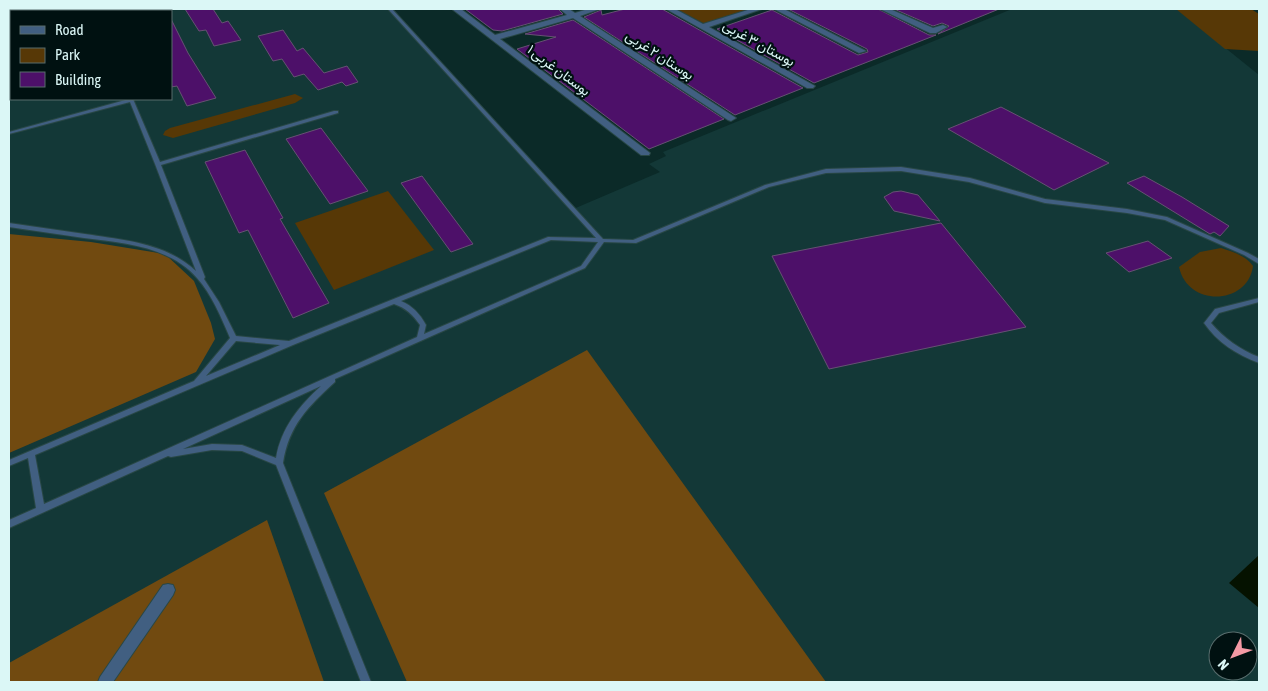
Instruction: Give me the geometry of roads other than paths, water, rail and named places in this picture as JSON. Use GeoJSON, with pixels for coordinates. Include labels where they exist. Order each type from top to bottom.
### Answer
{"type":"FeatureCollection","features":[{"type":"Feature","properties":{"kind":"street","name":"بوستان غربی ۱"},"geometry":{"type":"LineString","coordinates":[[456,9],[645,153]]}},
{"type":"Feature","properties":{"kind":"street","name":"بوستان ۲ غربی"},"geometry":{"type":"LineString","coordinates":[[564,9],[731,118]]}},
{"type":"Feature","properties":{"kind":"street"},"geometry":{"type":"LineString","coordinates":[[494,38],[596,9]]}},
{"type":"Feature","properties":{"kind":"street","name":"بوستان ۳ غربی"},"geometry":{"type":"LineString","coordinates":[[670,9],[810,86]]}},
{"type":"Feature","properties":{"kind":"street"},"geometry":{"type":"LineString","coordinates":[[702,27],[758,9]]}},
{"type":"Feature","properties":{"kind":"street"},"geometry":{"type":"LineString","coordinates":[[778,9],[862,51]]}},
{"type":"Feature","properties":{"kind":"street"},"geometry":{"type":"LineString","coordinates":[[884,9],[933,31],[943,27],[901,9]]}},
{"type":"Feature","properties":{"kind":"street"},"geometry":{"type":"LineString","coordinates":[[105,682],[168,590]]}},
{"type":"Feature","properties":{"kind":"lane"},"geometry":{"type":"LineString","coordinates":[[390,9],[602,241]]}},
{"type":"Feature","properties":{"kind":"lane"},"geometry":{"type":"LineString","coordinates":[[9,133],[132,100],[202,277],[234,338]]}},
{"type":"Feature","properties":{"kind":"lane"},"geometry":{"type":"LineString","coordinates":[[158,164],[336,112]]}},
{"type":"Feature","properties":{"kind":"lane"},"geometry":{"type":"LineString","coordinates":[[9,463],[197,382],[550,238],[634,242],[767,186],[826,171],[901,169],[970,180],[1045,202],[1127,211],[1166,219],[1246,254],[1259,262]]}},
{"type":"Feature","properties":{"kind":"lane"},"geometry":{"type":"LineString","coordinates":[[9,225],[116,240],[152,248],[190,266],[202,277]]}},
{"type":"Feature","properties":{"kind":"lane"},"geometry":{"type":"LineString","coordinates":[[9,524],[338,375],[584,267],[602,241]]}},
{"type":"Feature","properties":{"kind":"lane"},"geometry":{"type":"LineString","coordinates":[[1259,300],[1217,311],[1207,323],[1219,338],[1247,356],[1259,360]]}},
{"type":"Feature","properties":{"kind":"lane"},"geometry":{"type":"LineString","coordinates":[[394,301],[409,306],[417,316],[423,325],[420,339]]}},
{"type":"Feature","properties":{"kind":"lane"},"geometry":{"type":"LineString","coordinates":[[234,338],[291,343]]}},
{"type":"Feature","properties":{"kind":"lane"},"geometry":{"type":"LineString","coordinates":[[197,382],[234,338]]}},
{"type":"Feature","properties":{"kind":"lane"},"geometry":{"type":"LineString","coordinates":[[338,375],[307,403],[296,418],[280,447],[279,463],[366,682]]}},
{"type":"Feature","properties":{"kind":"lane"},"geometry":{"type":"LineString","coordinates":[[160,455],[212,447],[242,448],[279,463]]}},
{"type":"Feature","properties":{"kind":"lane"},"geometry":{"type":"LineString","coordinates":[[31,453],[41,510]]}}]}
